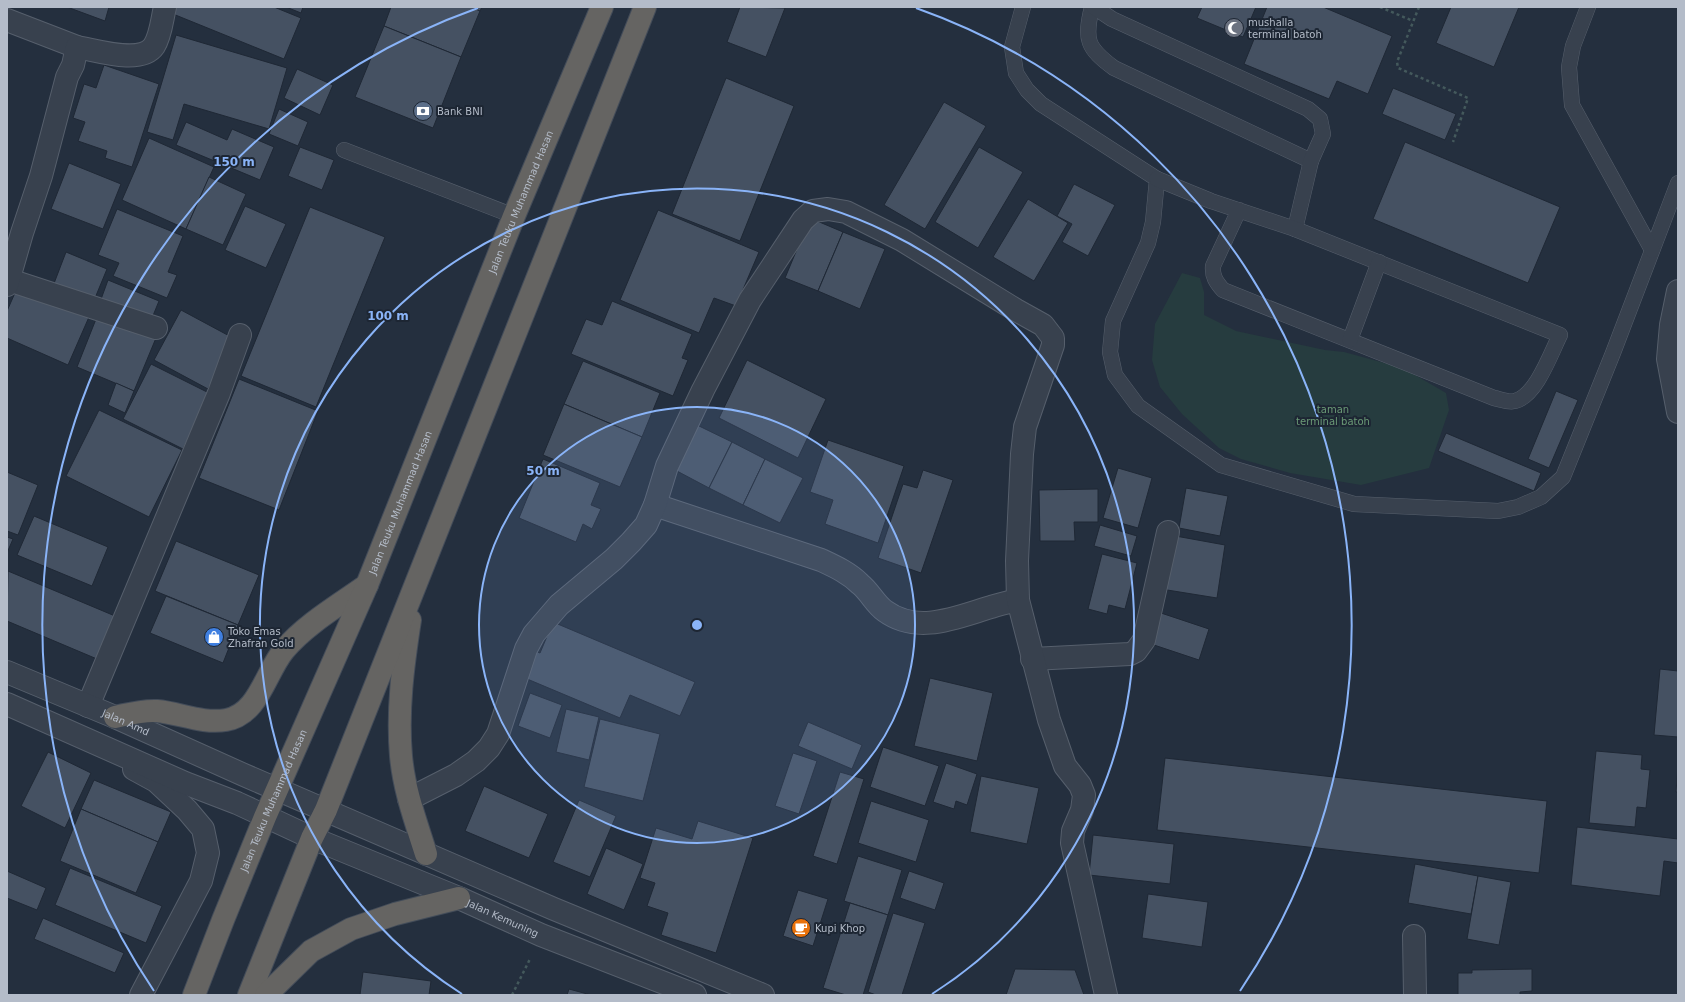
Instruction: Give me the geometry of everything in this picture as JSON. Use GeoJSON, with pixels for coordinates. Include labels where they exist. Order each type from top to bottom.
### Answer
{"type":"FeatureCollection","features":[{"type":"Feature","properties":{"kind":"highway","name":"Jalan Teuku Muhammad Hasan"},"geometry":{"type":"LineString","coordinates":[[194,995],[265,817],[367,585],[514,216],[602,7]]}},
{"type":"Feature","properties":{"kind":"highway"},"geometry":{"type":"LineString","coordinates":[[249,995],[312,838],[326,810],[417,577],[534,290],[645,7]]}},
{"type":"Feature","properties":{"kind":"highway"},"geometry":{"type":"LineString","coordinates":[[417,577],[402,673],[399,719],[401,757],[409,799],[426,854]]}},
{"type":"Feature","properties":{"kind":"highway"},"geometry":{"type":"LineString","coordinates":[[115,717],[141,711],[157,711],[214,721],[226,720],[240,715],[250,706],[283,651],[303,631],[367,585]]}},
{"type":"Feature","properties":{"kind":"highway"},"geometry":{"type":"LineString","coordinates":[[266,995],[311,951],[350,929],[395,914],[459,898]]}},
{"type":"Feature","properties":{"kind":"street"},"geometry":{"type":"LineString","coordinates":[[7,20],[77,47],[123,55],[139,55],[149,51],[154,45],[158,36],[165,7]]}},
{"type":"Feature","properties":{"kind":"street"},"geometry":{"type":"LineString","coordinates":[[77,47],[73,65],[67,77],[41,176],[8,282],[156,328]]}},
{"type":"Feature","properties":{"kind":"street"},"geometry":{"type":"LineString","coordinates":[[409,799],[456,775],[476,761],[489,748],[498,734],[526,649],[534,634],[559,605],[631,542],[646,525],[655,505],[667,466],[703,390],[750,300],[777,256],[803,220],[812,212],[828,209],[846,212],[902,240],[1016,310],[1044,325],[1053,338],[1025,428],[1022,454],[1017,553],[1018,600],[1032,659],[1049,720],[1065,766],[1080,785],[1084,795],[1082,810],[1073,831],[1072,843],[1106,995]]}},
{"type":"Feature","properties":{"kind":"street"},"geometry":{"type":"LineString","coordinates":[[1678,290],[1671,325],[1668,359],[1678,412]]}},
{"type":"Feature","properties":{"kind":"street"},"geometry":{"type":"LineString","coordinates":[[88,706],[219,393],[240,335]]}},
{"type":"Feature","properties":{"kind":"street"},"geometry":{"type":"LineString","coordinates":[[655,505],[821,560],[844,571],[862,585],[886,612],[904,620],[924,623],[943,622],[1018,600]]}},
{"type":"Feature","properties":{"kind":"street"},"geometry":{"type":"LineString","coordinates":[[1032,659],[1130,654],[1136,651],[1144,640],[1168,532]]}},
{"type":"Feature","properties":{"kind":"street","name":"Jalan Amd"},"geometry":{"type":"LineString","coordinates":[[7,672],[115,717],[278,790],[554,909],[763,995]]}},
{"type":"Feature","properties":{"kind":"street"},"geometry":{"type":"LineString","coordinates":[[7,704],[312,838]]}},
{"type":"Feature","properties":{"kind":"street"},"geometry":{"type":"LineString","coordinates":[[53,724],[156,781],[187,810],[203,829],[208,853],[201,881],[141,995]]}},
{"type":"Feature","properties":{"kind":"street","name":"Jalan Kemuning"},"geometry":{"type":"LineString","coordinates":[[312,838],[459,898],[541,935],[695,995]]}},
{"type":"Feature","properties":{"kind":"street"},"geometry":{"type":"LineString","coordinates":[[1414,936],[1415,995]]}},
{"type":"Feature","properties":{"kind":"lane"},"geometry":{"type":"LineString","coordinates":[[1023,7],[1012,47],[1016,73],[1027,90],[1041,104],[1158,179],[1211,201],[1239,210],[1295,229],[1560,335],[1533,389],[1526,397],[1514,402],[1494,398],[1223,290],[1218,285],[1212,272],[1239,210]]}},
{"type":"Feature","properties":{"kind":"lane"},"geometry":{"type":"LineString","coordinates":[[1295,229],[1311,161],[1323,134],[1320,119],[1308,109],[1112,19],[1093,7],[1088,23],[1090,44],[1097,56],[1114,68],[1311,161]]}},
{"type":"Feature","properties":{"kind":"lane"},"geometry":{"type":"LineString","coordinates":[[1588,7],[1573,46],[1569,67],[1572,105],[1652,250]]}},
{"type":"Feature","properties":{"kind":"lane"},"geometry":{"type":"LineString","coordinates":[[344,150],[514,216]]}},
{"type":"Feature","properties":{"kind":"lane"},"geometry":{"type":"LineString","coordinates":[[1158,179],[1153,222],[1148,243],[1113,321],[1110,352],[1115,376],[1138,406],[1221,465],[1354,504],[1498,511],[1518,507],[1541,497],[1563,477],[1613,353],[1678,183]]}},
{"type":"Feature","properties":{"kind":"lane"},"geometry":{"type":"LineString","coordinates":[[1350,340],[1379,262]]}},
{"type":"Feature","properties":{"kind":"path"},"geometry":{"type":"LineString","coordinates":[[1380,7],[1412,21]]}},
{"type":"Feature","properties":{"kind":"path"},"geometry":{"type":"LineString","coordinates":[[1418,7],[1397,62],[1398,68],[1468,98],[1453,142]]}},
{"type":"Feature","properties":{"kind":"path"},"geometry":{"type":"LineString","coordinates":[[512,995],[541,935]]}},
{"type":"Feature","properties":{"kind":"green space","name":"taman terminal batoh"},"geometry":{"type":"Polygon","coordinates":[[[1182,273],[1200,278],[1204,292],[1204,315],[1236,331],[1325,350],[1344,352],[1403,368],[1446,393],[1449,410],[1429,468],[1361,485],[1290,473],[1241,459],[1219,448],[1182,414],[1160,387],[1152,360],[1155,324],[1182,273]]]}},
{"type":"Feature","properties":{"kind":"building"},"geometry":{"type":"Polygon","coordinates":[[[67,7],[109,7],[105,21],[67,7]]]}},
{"type":"Feature","properties":{"kind":"building"},"geometry":{"type":"Polygon","coordinates":[[[176,7],[274,7],[301,18],[284,59],[173,14],[176,7]]]}},
{"type":"Feature","properties":{"kind":"building"},"geometry":{"type":"Polygon","coordinates":[[[286,7],[303,7],[301,13],[286,7]]]}},
{"type":"Feature","properties":{"kind":"building"},"geometry":{"type":"Polygon","coordinates":[[[391,7],[472,7],[480,11],[461,57],[384,26],[391,7]]]}},
{"type":"Feature","properties":{"kind":"building"},"geometry":{"type":"Polygon","coordinates":[[[472,7],[482,7],[480,11],[472,7]]]}},
{"type":"Feature","properties":{"kind":"building"},"geometry":{"type":"Polygon","coordinates":[[[740,7],[785,8],[766,57],[727,42],[740,7]]]}},
{"type":"Feature","properties":{"kind":"building","name":"mushalla terminal batoh"},"geometry":{"type":"Polygon","coordinates":[[[1202,7],[1256,7],[1243,37],[1197,18],[1202,7]]]}},
{"type":"Feature","properties":{"kind":"building"},"geometry":{"type":"Polygon","coordinates":[[[1267,7],[1323,7],[1392,36],[1368,94],[1337,81],[1329,99],[1244,64],[1267,7]]]}},
{"type":"Feature","properties":{"kind":"building"},"geometry":{"type":"Polygon","coordinates":[[[1451,7],[1519,7],[1494,67],[1436,43],[1451,7]]]}},
{"type":"Feature","properties":{"kind":"building"},"geometry":{"type":"Polygon","coordinates":[[[384,26],[461,57],[433,128],[355,97],[384,26]]]}},
{"type":"Feature","properties":{"kind":"building"},"geometry":{"type":"Polygon","coordinates":[[[176,35],[287,68],[269,129],[184,104],[173,140],[147,132],[176,35]]]}},
{"type":"Feature","properties":{"kind":"building"},"geometry":{"type":"Polygon","coordinates":[[[104,65],[159,84],[132,167],[105,158],[107,151],[78,141],[85,122],[73,118],[84,84],[96,88],[104,65]]]}},
{"type":"Feature","properties":{"kind":"building"},"geometry":{"type":"Polygon","coordinates":[[[297,69],[333,85],[320,115],[284,98],[297,69]]]}},
{"type":"Feature","properties":{"kind":"building"},"geometry":{"type":"Polygon","coordinates":[[[726,78],[794,106],[740,241],[672,214],[726,78]]]}},
{"type":"Feature","properties":{"kind":"building"},"geometry":{"type":"Polygon","coordinates":[[[1393,88],[1456,114],[1445,140],[1382,114],[1393,88]]]}},
{"type":"Feature","properties":{"kind":"building"},"geometry":{"type":"Polygon","coordinates":[[[944,102],[986,126],[925,229],[884,205],[944,102]]]}},
{"type":"Feature","properties":{"kind":"building"},"geometry":{"type":"Polygon","coordinates":[[[279,109],[308,122],[298,146],[269,134],[279,109]]]}},
{"type":"Feature","properties":{"kind":"building"},"geometry":{"type":"Polygon","coordinates":[[[186,122],[227,140],[232,129],[274,147],[260,180],[176,145],[186,122]]]}},
{"type":"Feature","properties":{"kind":"building"},"geometry":{"type":"Polygon","coordinates":[[[149,138],[214,167],[186,229],[122,200],[149,138]]]}},
{"type":"Feature","properties":{"kind":"building"},"geometry":{"type":"Polygon","coordinates":[[[1405,142],[1560,207],[1528,283],[1373,219],[1405,142]]]}},
{"type":"Feature","properties":{"kind":"building"},"geometry":{"type":"Polygon","coordinates":[[[300,147],[334,160],[322,190],[288,176],[300,147]]]}},
{"type":"Feature","properties":{"kind":"building"},"geometry":{"type":"Polygon","coordinates":[[[979,147],[1023,172],[978,248],[935,222],[979,147]]]}},
{"type":"Feature","properties":{"kind":"building"},"geometry":{"type":"Polygon","coordinates":[[[69,163],[121,184],[103,229],[51,209],[69,163]]]}},
{"type":"Feature","properties":{"kind":"building"},"geometry":{"type":"Polygon","coordinates":[[[209,177],[246,194],[223,245],[186,229],[209,177]]]}},
{"type":"Feature","properties":{"kind":"building"},"geometry":{"type":"Polygon","coordinates":[[[1074,184],[1115,205],[1088,256],[1062,242],[1072,224],[1057,216],[1074,184]]]}},
{"type":"Feature","properties":{"kind":"building"},"geometry":{"type":"Polygon","coordinates":[[[1028,199],[1068,223],[1034,281],[993,257],[1028,199]]]}},
{"type":"Feature","properties":{"kind":"building"},"geometry":{"type":"Polygon","coordinates":[[[245,206],[286,224],[266,268],[225,250],[245,206]]]}},
{"type":"Feature","properties":{"kind":"building"},"geometry":{"type":"Polygon","coordinates":[[[310,207],[385,237],[316,407],[241,376],[310,207]]]}},
{"type":"Feature","properties":{"kind":"building"},"geometry":{"type":"Polygon","coordinates":[[[117,209],[183,236],[168,272],[177,275],[167,298],[113,276],[119,263],[98,255],[117,209]]]}},
{"type":"Feature","properties":{"kind":"building"},"geometry":{"type":"Polygon","coordinates":[[[658,210],[759,252],[736,306],[714,298],[699,333],[620,300],[658,210]]]}},
{"type":"Feature","properties":{"kind":"building"},"geometry":{"type":"Polygon","coordinates":[[[810,218],[843,232],[818,291],[785,278],[810,218]]]}},
{"type":"Feature","properties":{"kind":"building"},"geometry":{"type":"Polygon","coordinates":[[[843,232],[885,249],[860,309],[818,291],[843,232]]]}},
{"type":"Feature","properties":{"kind":"building"},"geometry":{"type":"Polygon","coordinates":[[[66,252],[107,269],[93,303],[53,286],[66,252]]]}},
{"type":"Feature","properties":{"kind":"building"},"geometry":{"type":"Polygon","coordinates":[[[108,280],[159,301],[150,323],[100,302],[108,280]]]}},
{"type":"Feature","properties":{"kind":"building"},"geometry":{"type":"Polygon","coordinates":[[[18,286],[89,317],[68,365],[7,338],[7,311],[18,286]]]}},
{"type":"Feature","properties":{"kind":"building"},"geometry":{"type":"Polygon","coordinates":[[[612,301],[692,334],[682,358],[688,360],[673,396],[571,354],[586,319],[602,325],[612,301]]]}},
{"type":"Feature","properties":{"kind":"building"},"geometry":{"type":"Polygon","coordinates":[[[181,310],[235,339],[208,389],[154,360],[181,310]]]}},
{"type":"Feature","properties":{"kind":"building"},"geometry":{"type":"Polygon","coordinates":[[[98,314],[156,338],[134,391],[77,367],[98,314]]]}},
{"type":"Feature","properties":{"kind":"building"},"geometry":{"type":"Polygon","coordinates":[[[747,360],[826,399],[798,458],[719,418],[747,360]]]}},
{"type":"Feature","properties":{"kind":"building"},"geometry":{"type":"Polygon","coordinates":[[[583,361],[660,393],[642,437],[564,404],[583,361]]]}},
{"type":"Feature","properties":{"kind":"building"},"geometry":{"type":"Polygon","coordinates":[[[151,364],[211,394],[183,449],[123,419],[151,364]]]}},
{"type":"Feature","properties":{"kind":"building"},"geometry":{"type":"Polygon","coordinates":[[[239,379],[318,411],[279,510],[199,478],[239,379]]]}},
{"type":"Feature","properties":{"kind":"building"},"geometry":{"type":"Polygon","coordinates":[[[116,383],[134,391],[125,413],[108,405],[116,383]]]}},
{"type":"Feature","properties":{"kind":"building"},"geometry":{"type":"Polygon","coordinates":[[[1556,391],[1578,400],[1549,468],[1528,459],[1556,391]]]}},
{"type":"Feature","properties":{"kind":"building"},"geometry":{"type":"Polygon","coordinates":[[[564,404],[642,437],[620,487],[543,455],[564,404]]]}},
{"type":"Feature","properties":{"kind":"building"},"geometry":{"type":"Polygon","coordinates":[[[99,410],[182,450],[149,517],[66,476],[99,410]]]}},
{"type":"Feature","properties":{"kind":"building"},"geometry":{"type":"Polygon","coordinates":[[[697,425],[732,442],[709,488],[675,470],[697,425]]]}},
{"type":"Feature","properties":{"kind":"building"},"geometry":{"type":"Polygon","coordinates":[[[1446,433],[1541,473],[1534,491],[1438,451],[1446,433]]]}},
{"type":"Feature","properties":{"kind":"building"},"geometry":{"type":"Polygon","coordinates":[[[828,440],[904,466],[878,543],[825,524],[833,500],[810,492],[828,440]]]}},
{"type":"Feature","properties":{"kind":"building"},"geometry":{"type":"Polygon","coordinates":[[[732,442],[765,459],[743,505],[709,488],[732,442]]]}},
{"type":"Feature","properties":{"kind":"building"},"geometry":{"type":"Polygon","coordinates":[[[543,459],[600,483],[591,505],[601,509],[592,529],[583,524],[576,542],[519,518],[543,459]]]}},
{"type":"Feature","properties":{"kind":"building"},"geometry":{"type":"Polygon","coordinates":[[[765,459],[803,478],[780,523],[743,505],[765,459]]]}},
{"type":"Feature","properties":{"kind":"building"},"geometry":{"type":"Polygon","coordinates":[[[1118,468],[1152,478],[1138,528],[1103,518],[1118,468]]]}},
{"type":"Feature","properties":{"kind":"building"},"geometry":{"type":"Polygon","coordinates":[[[923,470],[953,480],[921,573],[878,558],[903,484],[917,488],[923,470]]]}},
{"type":"Feature","properties":{"kind":"building"},"geometry":{"type":"Polygon","coordinates":[[[7,472],[38,485],[18,535],[7,531],[7,472]]]}},
{"type":"Feature","properties":{"kind":"building"},"geometry":{"type":"Polygon","coordinates":[[[1186,488],[1228,496],[1220,536],[1179,528],[1186,488]]]}},
{"type":"Feature","properties":{"kind":"building"},"geometry":{"type":"Polygon","coordinates":[[[1098,489],[1098,522],[1074,522],[1075,541],[1040,541],[1039,490],[1098,489]]]}},
{"type":"Feature","properties":{"kind":"building"},"geometry":{"type":"Polygon","coordinates":[[[34,516],[108,547],[92,586],[17,555],[34,516]]]}},
{"type":"Feature","properties":{"kind":"building"},"geometry":{"type":"Polygon","coordinates":[[[1100,525],[1137,536],[1131,556],[1094,546],[1100,525]]]}},
{"type":"Feature","properties":{"kind":"building"},"geometry":{"type":"Polygon","coordinates":[[[1170,535],[1225,545],[1217,598],[1161,589],[1170,535]]]}},
{"type":"Feature","properties":{"kind":"building"},"geometry":{"type":"Polygon","coordinates":[[[7,537],[13,539],[7,553],[7,537]]]}},
{"type":"Feature","properties":{"kind":"building"},"geometry":{"type":"Polygon","coordinates":[[[176,541],[259,575],[238,625],[155,591],[176,541]]]}},
{"type":"Feature","properties":{"kind":"building"},"geometry":{"type":"Polygon","coordinates":[[[1102,554],[1137,563],[1125,609],[1109,605],[1107,614],[1088,609],[1102,554]]]}},
{"type":"Feature","properties":{"kind":"building"},"geometry":{"type":"Polygon","coordinates":[[[8,571],[115,616],[97,659],[7,621],[8,571]]]}},
{"type":"Feature","properties":{"kind":"building"},"geometry":{"type":"Polygon","coordinates":[[[166,596],[238,625],[223,663],[150,633],[166,596]]]}},
{"type":"Feature","properties":{"kind":"building"},"geometry":{"type":"Polygon","coordinates":[[[1161,613],[1209,629],[1199,660],[1151,644],[1161,613]]]}},
{"type":"Feature","properties":{"kind":"building"},"geometry":{"type":"Polygon","coordinates":[[[553,622],[695,682],[680,716],[630,695],[620,718],[520,676],[531,649],[540,653],[553,622]]]}},
{"type":"Feature","properties":{"kind":"building"},"geometry":{"type":"Polygon","coordinates":[[[1660,669],[1678,671],[1678,737],[1654,735],[1660,669]]]}},
{"type":"Feature","properties":{"kind":"building"},"geometry":{"type":"Polygon","coordinates":[[[930,678],[993,693],[977,761],[914,746],[930,678]]]}},
{"type":"Feature","properties":{"kind":"building"},"geometry":{"type":"Polygon","coordinates":[[[530,693],[562,705],[550,738],[518,726],[530,693]]]}},
{"type":"Feature","properties":{"kind":"building"},"geometry":{"type":"Polygon","coordinates":[[[566,709],[599,717],[589,760],[556,752],[566,709]]]}},
{"type":"Feature","properties":{"kind":"building"},"geometry":{"type":"Polygon","coordinates":[[[600,719],[660,734],[643,801],[584,787],[600,719]]]}},
{"type":"Feature","properties":{"kind":"building"},"geometry":{"type":"Polygon","coordinates":[[[808,722],[862,745],[852,769],[798,746],[808,722]]]}},
{"type":"Feature","properties":{"kind":"building"},"geometry":{"type":"Polygon","coordinates":[[[883,747],[939,766],[925,806],[870,787],[883,747]]]}},
{"type":"Feature","properties":{"kind":"building"},"geometry":{"type":"Polygon","coordinates":[[[1596,751],[1642,755],[1641,769],[1650,770],[1646,808],[1637,807],[1635,827],[1589,823],[1596,751]]]}},
{"type":"Feature","properties":{"kind":"building"},"geometry":{"type":"Polygon","coordinates":[[[48,752],[91,773],[65,828],[21,806],[48,752]]]}},
{"type":"Feature","properties":{"kind":"building"},"geometry":{"type":"Polygon","coordinates":[[[793,753],[817,761],[799,814],[775,806],[793,753]]]}},
{"type":"Feature","properties":{"kind":"building"},"geometry":{"type":"Polygon","coordinates":[[[1165,758],[1547,801],[1539,873],[1157,830],[1165,758]]]}},
{"type":"Feature","properties":{"kind":"building"},"geometry":{"type":"Polygon","coordinates":[[[946,763],[977,774],[967,805],[956,801],[954,809],[933,802],[946,763]]]}},
{"type":"Feature","properties":{"kind":"building"},"geometry":{"type":"Polygon","coordinates":[[[1678,765],[1678,792],[1676,792],[1678,765]]]}},
{"type":"Feature","properties":{"kind":"building"},"geometry":{"type":"Polygon","coordinates":[[[840,772],[864,779],[837,864],[813,856],[840,772]]]}},
{"type":"Feature","properties":{"kind":"building"},"geometry":{"type":"Polygon","coordinates":[[[981,776],[1039,788],[1027,844],[970,832],[981,776]]]}},
{"type":"Feature","properties":{"kind":"building"},"geometry":{"type":"Polygon","coordinates":[[[94,780],[171,812],[158,842],[81,809],[94,780]]]}},
{"type":"Feature","properties":{"kind":"building"},"geometry":{"type":"Polygon","coordinates":[[[484,786],[548,814],[529,858],[465,831],[484,786]]]}},
{"type":"Feature","properties":{"kind":"building"},"geometry":{"type":"Polygon","coordinates":[[[579,800],[616,816],[590,877],[553,862],[579,800]]]}},
{"type":"Feature","properties":{"kind":"building"},"geometry":{"type":"Polygon","coordinates":[[[871,801],[929,820],[916,862],[858,843],[871,801]]]}},
{"type":"Feature","properties":{"kind":"building"},"geometry":{"type":"Polygon","coordinates":[[[81,809],[158,842],[136,893],[60,861],[81,809]]]}},
{"type":"Feature","properties":{"kind":"building"},"geometry":{"type":"Polygon","coordinates":[[[698,821],[753,838],[716,953],[661,935],[668,913],[647,906],[655,883],[640,878],[656,828],[692,839],[698,821]]]}},
{"type":"Feature","properties":{"kind":"building"},"geometry":{"type":"Polygon","coordinates":[[[1577,827],[1678,839],[1678,863],[1664,861],[1660,896],[1571,885],[1577,827]]]}},
{"type":"Feature","properties":{"kind":"building"},"geometry":{"type":"Polygon","coordinates":[[[1093,835],[1174,844],[1170,884],[1089,875],[1093,835]]]}},
{"type":"Feature","properties":{"kind":"building"},"geometry":{"type":"Polygon","coordinates":[[[606,848],[643,864],[624,910],[587,894],[606,848]]]}},
{"type":"Feature","properties":{"kind":"building"},"geometry":{"type":"Polygon","coordinates":[[[858,856],[902,870],[888,915],[844,901],[858,856]]]}},
{"type":"Feature","properties":{"kind":"building"},"geometry":{"type":"Polygon","coordinates":[[[1415,864],[1478,876],[1471,914],[1408,903],[1415,864]]]}},
{"type":"Feature","properties":{"kind":"building"},"geometry":{"type":"Polygon","coordinates":[[[70,868],[162,906],[146,943],[55,905],[70,868]]]}},
{"type":"Feature","properties":{"kind":"building"},"geometry":{"type":"Polygon","coordinates":[[[7,871],[46,888],[37,910],[7,898],[7,871]]]}},
{"type":"Feature","properties":{"kind":"building"},"geometry":{"type":"Polygon","coordinates":[[[909,871],[944,883],[935,910],[900,898],[909,871]]]}},
{"type":"Feature","properties":{"kind":"building"},"geometry":{"type":"Polygon","coordinates":[[[1478,876],[1511,882],[1499,945],[1467,939],[1478,876]]]}},
{"type":"Feature","properties":{"kind":"building"},"geometry":{"type":"Polygon","coordinates":[[[798,890],[828,899],[813,946],[783,936],[798,890]]]}},
{"type":"Feature","properties":{"kind":"building"},"geometry":{"type":"Polygon","coordinates":[[[1148,894],[1208,902],[1202,947],[1142,938],[1148,894]]]}},
{"type":"Feature","properties":{"kind":"building"},"geometry":{"type":"Polygon","coordinates":[[[850,903],[888,915],[863,995],[846,995],[823,988],[850,903]]]}},
{"type":"Feature","properties":{"kind":"building"},"geometry":{"type":"Polygon","coordinates":[[[893,913],[925,923],[902,995],[876,995],[868,992],[893,913]]]}},
{"type":"Feature","properties":{"kind":"building"},"geometry":{"type":"Polygon","coordinates":[[[43,918],[124,953],[115,973],[34,939],[43,918]]]}},
{"type":"Feature","properties":{"kind":"building"},"geometry":{"type":"Polygon","coordinates":[[[1015,969],[1075,970],[1084,995],[1006,995],[1015,969]]]}},
{"type":"Feature","properties":{"kind":"building"},"geometry":{"type":"Polygon","coordinates":[[[1532,969],[1532,991],[1520,992],[1520,995],[1458,995],[1458,973],[1472,973],[1472,970],[1532,969]]]}},
{"type":"Feature","properties":{"kind":"building"},"geometry":{"type":"Polygon","coordinates":[[[363,972],[431,981],[429,995],[360,995],[363,972]]]}},
{"type":"Feature","properties":{"kind":"building"},"geometry":{"type":"Polygon","coordinates":[[[569,989],[591,995],[567,995],[569,989]]]}},
{"type":"Feature","properties":{"kind":"place","name":"mushalla terminal batoh"},"geometry":{"type":"Point","coordinates":[1234,28]}},
{"type":"Feature","properties":{"kind":"place","name":"Bank BNI"},"geometry":{"type":"Point","coordinates":[423,111]}},
{"type":"Feature","properties":{"kind":"place","name":"Toko Emas Zhafran Gold"},"geometry":{"type":"Point","coordinates":[214,637]}},
{"type":"Feature","properties":{"kind":"place","name":"Kupi Khop"},"geometry":{"type":"Point","coordinates":[801,928]}}]}
